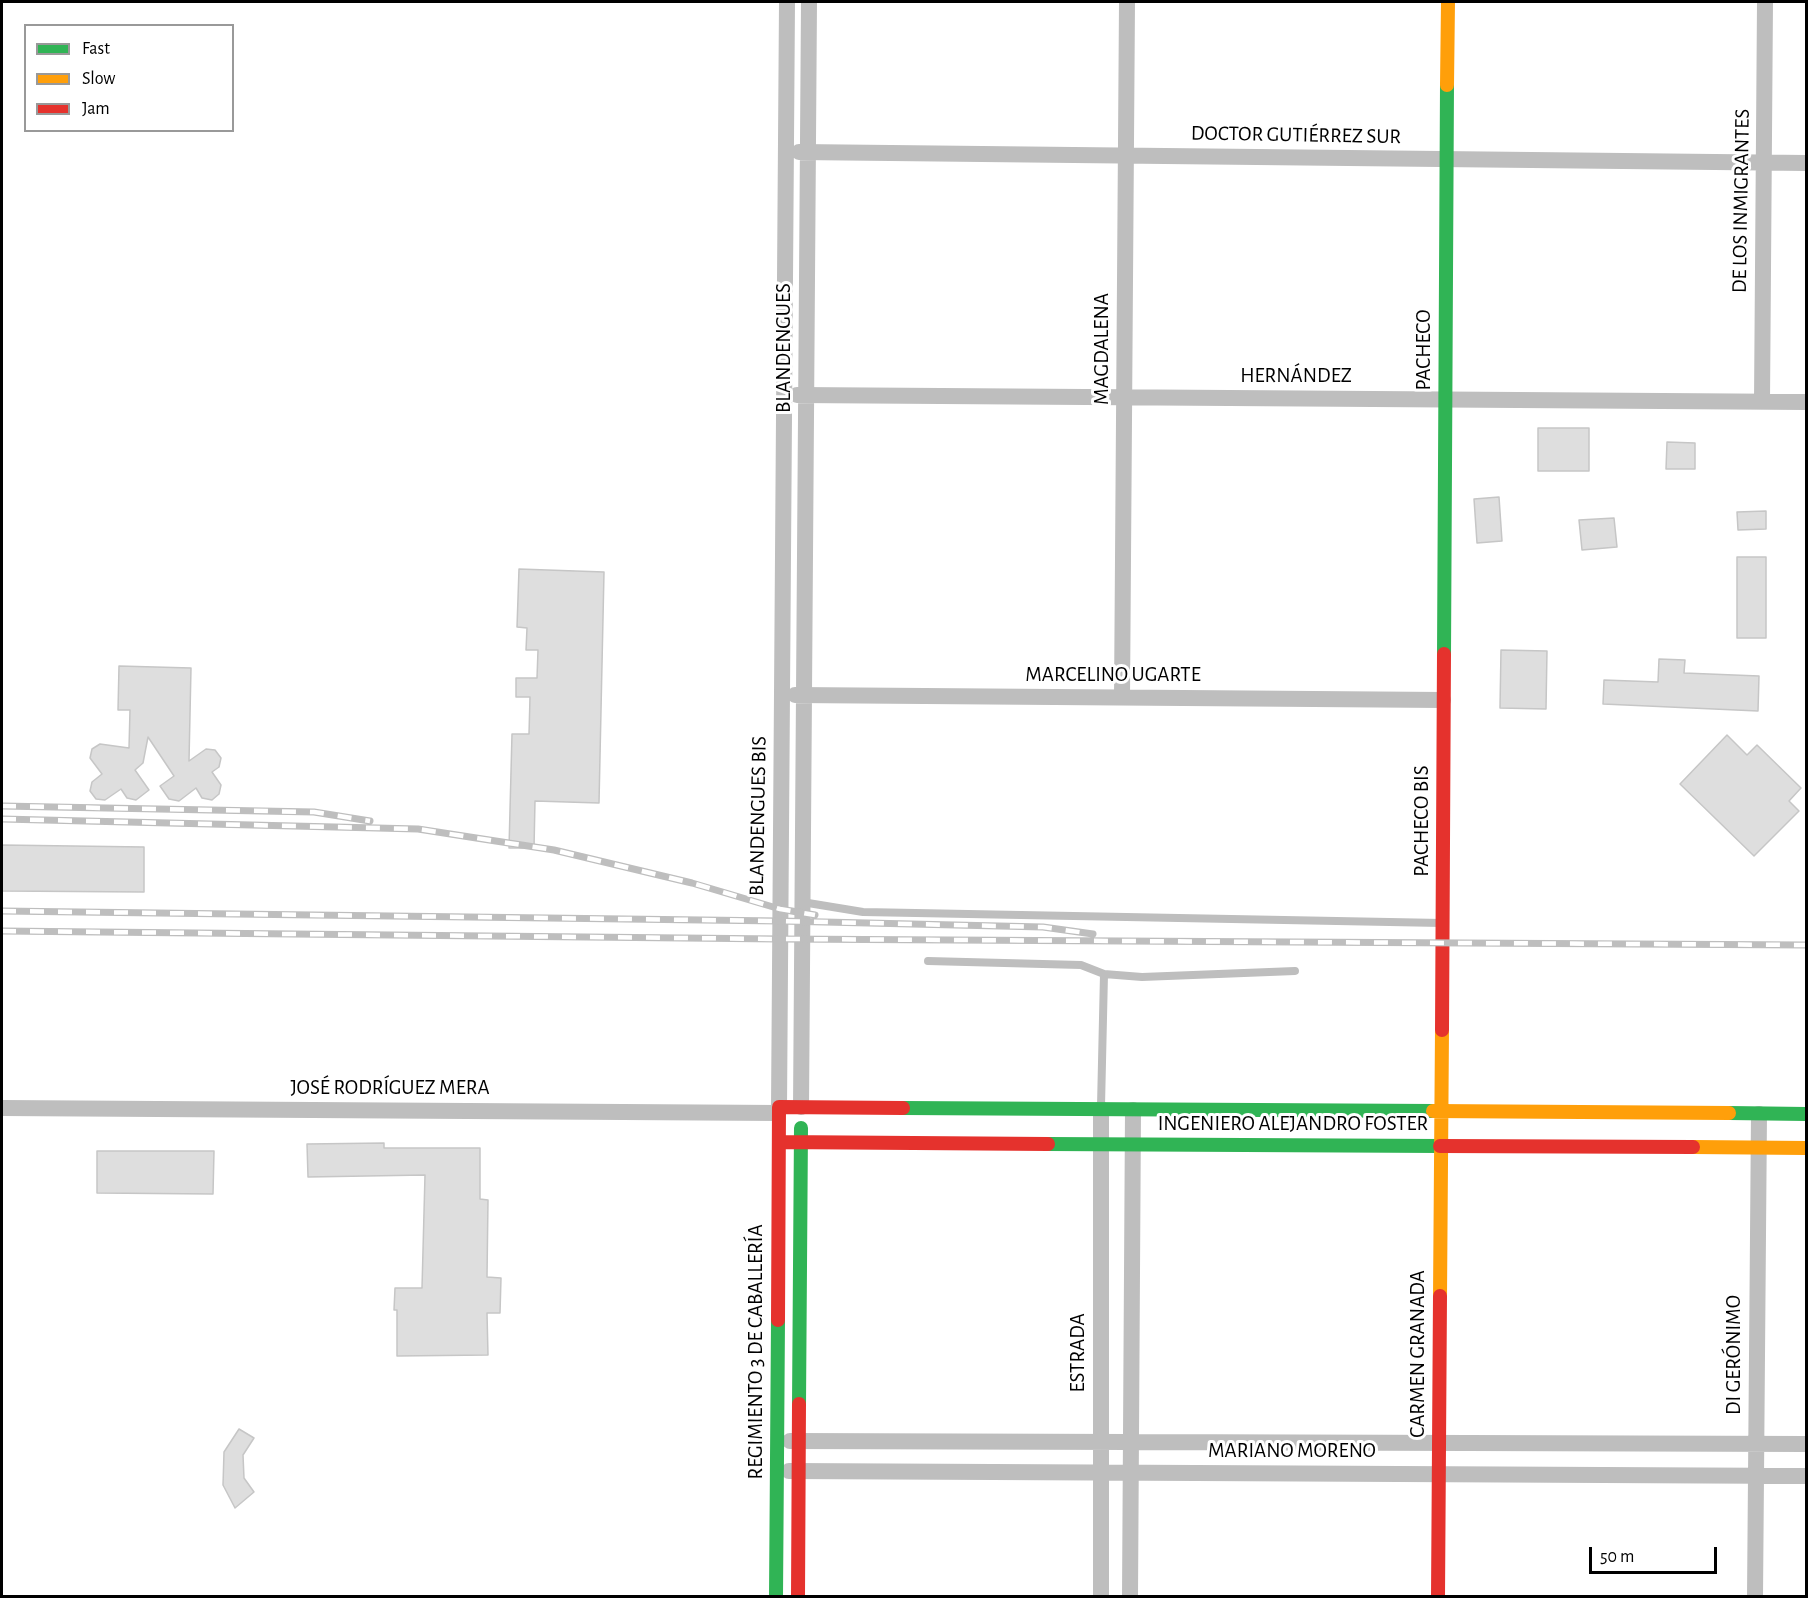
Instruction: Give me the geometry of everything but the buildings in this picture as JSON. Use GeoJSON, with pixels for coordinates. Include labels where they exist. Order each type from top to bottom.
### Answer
{"type":"FeatureCollection","features":[{"type":"Feature","properties":{"kind":"street","name":"BLANDENGUES"},"geometry":{"type":"LineString","coordinates":[[782,694],[787,2]]}},
{"type":"Feature","properties":{"kind":"street","name":"BLANDENGUES"},"geometry":{"type":"LineString","coordinates":[[804,695],[808,2]]}},
{"type":"Feature","properties":{"kind":"street","name":"MAGDALENA"},"geometry":{"type":"LineString","coordinates":[[1122,697],[1127,2]]}},
{"type":"Feature","properties":{"kind":"street","name":"PACHECO"},"geometry":{"type":"LineString","coordinates":[[1443,699],[1448,2]]}},
{"type":"Feature","properties":{"kind":"street","name":"DE LOS INMIGRANTES"},"geometry":{"type":"LineString","coordinates":[[1762,401],[1765,2]]}},
{"type":"Feature","properties":{"kind":"street","name":"DOCTOR GUTIÉRREZ SUR"},"geometry":{"type":"LineString","coordinates":[[786,152],[1806,163]]}},
{"type":"Feature","properties":{"kind":"street","name":"HERNÁNDEZ"},"geometry":{"type":"LineString","coordinates":[[784,395],[1806,402]]}},
{"type":"Feature","properties":{"kind":"street","name":"MARCELINO UGARTE"},"geometry":{"type":"LineString","coordinates":[[782,694],[1443,699]]}},
{"type":"Feature","properties":{"kind":"street","name":"BLANDENGUES BIS"},"geometry":{"type":"LineString","coordinates":[[779,1110],[782,694]]}},
{"type":"Feature","properties":{"kind":"street"},"geometry":{"type":"LineString","coordinates":[[801,1107],[804,695]]}},
{"type":"Feature","properties":{"kind":"street","name":"PACHECO BIS"},"geometry":{"type":"LineString","coordinates":[[1441,1112],[1443,699]]}},
{"type":"Feature","properties":{"kind":"street","name":"INGENIERO ALEJANDRO FOSTER"},"geometry":{"type":"LineString","coordinates":[[779,1110],[801,1107],[1806,1114]]}},
{"type":"Feature","properties":{"kind":"street","name":"REGIMIENTO 3 DE CABALLERÍA"},"geometry":{"type":"LineString","coordinates":[[798,1596],[801,1107]]}},
{"type":"Feature","properties":{"kind":"street","name":"JOSÉ RODRÍGUEZ MERA"},"geometry":{"type":"LineString","coordinates":[[2,1108],[779,1110]]}},
{"type":"Feature","properties":{"kind":"street","name":"ESTRADA"},"geometry":{"type":"LineString","coordinates":[[1101,1109],[1101,1596]]}},
{"type":"Feature","properties":{"kind":"street","name":"REGIMIENTO 3 DE CABALLERÍA"},"geometry":{"type":"LineString","coordinates":[[776,1596],[779,1110]]}},
{"type":"Feature","properties":{"kind":"street"},"geometry":{"type":"LineString","coordinates":[[1130,1596],[1133,1110]]}},
{"type":"Feature","properties":{"kind":"street","name":"CARMEN GRANADA"},"geometry":{"type":"LineString","coordinates":[[1438,1596],[1441,1112]]}},
{"type":"Feature","properties":{"kind":"street","name":"DI GERÓNIMO"},"geometry":{"type":"LineString","coordinates":[[1755,1596],[1759,1114]]}},
{"type":"Feature","properties":{"kind":"street","name":"INGENIERO ALEJANDRO FOSTER"},"geometry":{"type":"LineString","coordinates":[[779,1142],[1806,1148]]}},
{"type":"Feature","properties":{"kind":"street","name":"MARIANO MORENO"},"geometry":{"type":"LineString","coordinates":[[777,1441],[1806,1444]]}},
{"type":"Feature","properties":{"kind":"street","name":"MARIANO MORENO"},"geometry":{"type":"LineString","coordinates":[[777,1471],[1806,1476]]}},
{"type":"Feature","properties":{"kind":"lane"},"geometry":{"type":"LineString","coordinates":[[802,902],[862,912],[1442,923]]}},
{"type":"Feature","properties":{"kind":"lane"},"geometry":{"type":"LineString","coordinates":[[928,961],[1081,965],[1104,974],[1142,977],[1295,971]]}},
{"type":"Feature","properties":{"kind":"lane"},"geometry":{"type":"LineString","coordinates":[[1101,1109],[1104,974]]}},
{"type":"Feature","properties":{"kind":"railway"},"geometry":{"type":"LineString","coordinates":[[2,806],[314,812],[370,821]]}},
{"type":"Feature","properties":{"kind":"railway"},"geometry":{"type":"LineString","coordinates":[[2,819],[418,829],[554,850],[692,883],[780,909],[815,915]]}},
{"type":"Feature","properties":{"kind":"railway"},"geometry":{"type":"LineString","coordinates":[[2,911],[780,921],[1043,927],[1093,934]]}},
{"type":"Feature","properties":{"kind":"railway"},"geometry":{"type":"LineString","coordinates":[[2,931],[780,939],[1806,945]]}},
{"type":"Feature","properties":{"kind":"traffic: fast"},"geometry":{"type":"LineString","coordinates":[[1444,654],[1447,85]]}},
{"type":"Feature","properties":{"kind":"traffic: fast"},"geometry":{"type":"LineString","coordinates":[[903,1108],[1433,1111]]}},
{"type":"Feature","properties":{"kind":"traffic: fast"},"geometry":{"type":"LineString","coordinates":[[1729,1113],[1806,1114]]}},
{"type":"Feature","properties":{"kind":"traffic: fast"},"geometry":{"type":"LineString","coordinates":[[799,1404],[801,1128]]}},
{"type":"Feature","properties":{"kind":"traffic: fast"},"geometry":{"type":"LineString","coordinates":[[1048,1144],[1440,1146]]}},
{"type":"Feature","properties":{"kind":"traffic: fast"},"geometry":{"type":"LineString","coordinates":[[776,1596],[778,1320]]}},
{"type":"Feature","properties":{"kind":"traffic: slow"},"geometry":{"type":"LineString","coordinates":[[1447,85],[1448,2]]}},
{"type":"Feature","properties":{"kind":"traffic: slow"},"geometry":{"type":"LineString","coordinates":[[1440,1296],[1442,1030]]}},
{"type":"Feature","properties":{"kind":"traffic: slow"},"geometry":{"type":"LineString","coordinates":[[1433,1111],[1729,1113]]}},
{"type":"Feature","properties":{"kind":"traffic: slow"},"geometry":{"type":"LineString","coordinates":[[1693,1147],[1806,1148]]}},
{"type":"Feature","properties":{"kind":"traffic: jam"},"geometry":{"type":"LineString","coordinates":[[1442,1030],[1444,654]]}},
{"type":"Feature","properties":{"kind":"traffic: jam"},"geometry":{"type":"LineString","coordinates":[[778,1320],[779,1107],[903,1108]]}},
{"type":"Feature","properties":{"kind":"traffic: jam"},"geometry":{"type":"LineString","coordinates":[[779,1142],[1048,1144]]}},
{"type":"Feature","properties":{"kind":"traffic: jam"},"geometry":{"type":"LineString","coordinates":[[1440,1146],[1693,1147]]}},
{"type":"Feature","properties":{"kind":"traffic: jam"},"geometry":{"type":"LineString","coordinates":[[1438,1596],[1440,1296]]}},
{"type":"Feature","properties":{"kind":"traffic: jam"},"geometry":{"type":"LineString","coordinates":[[798,1596],[799,1404]]}}]}
